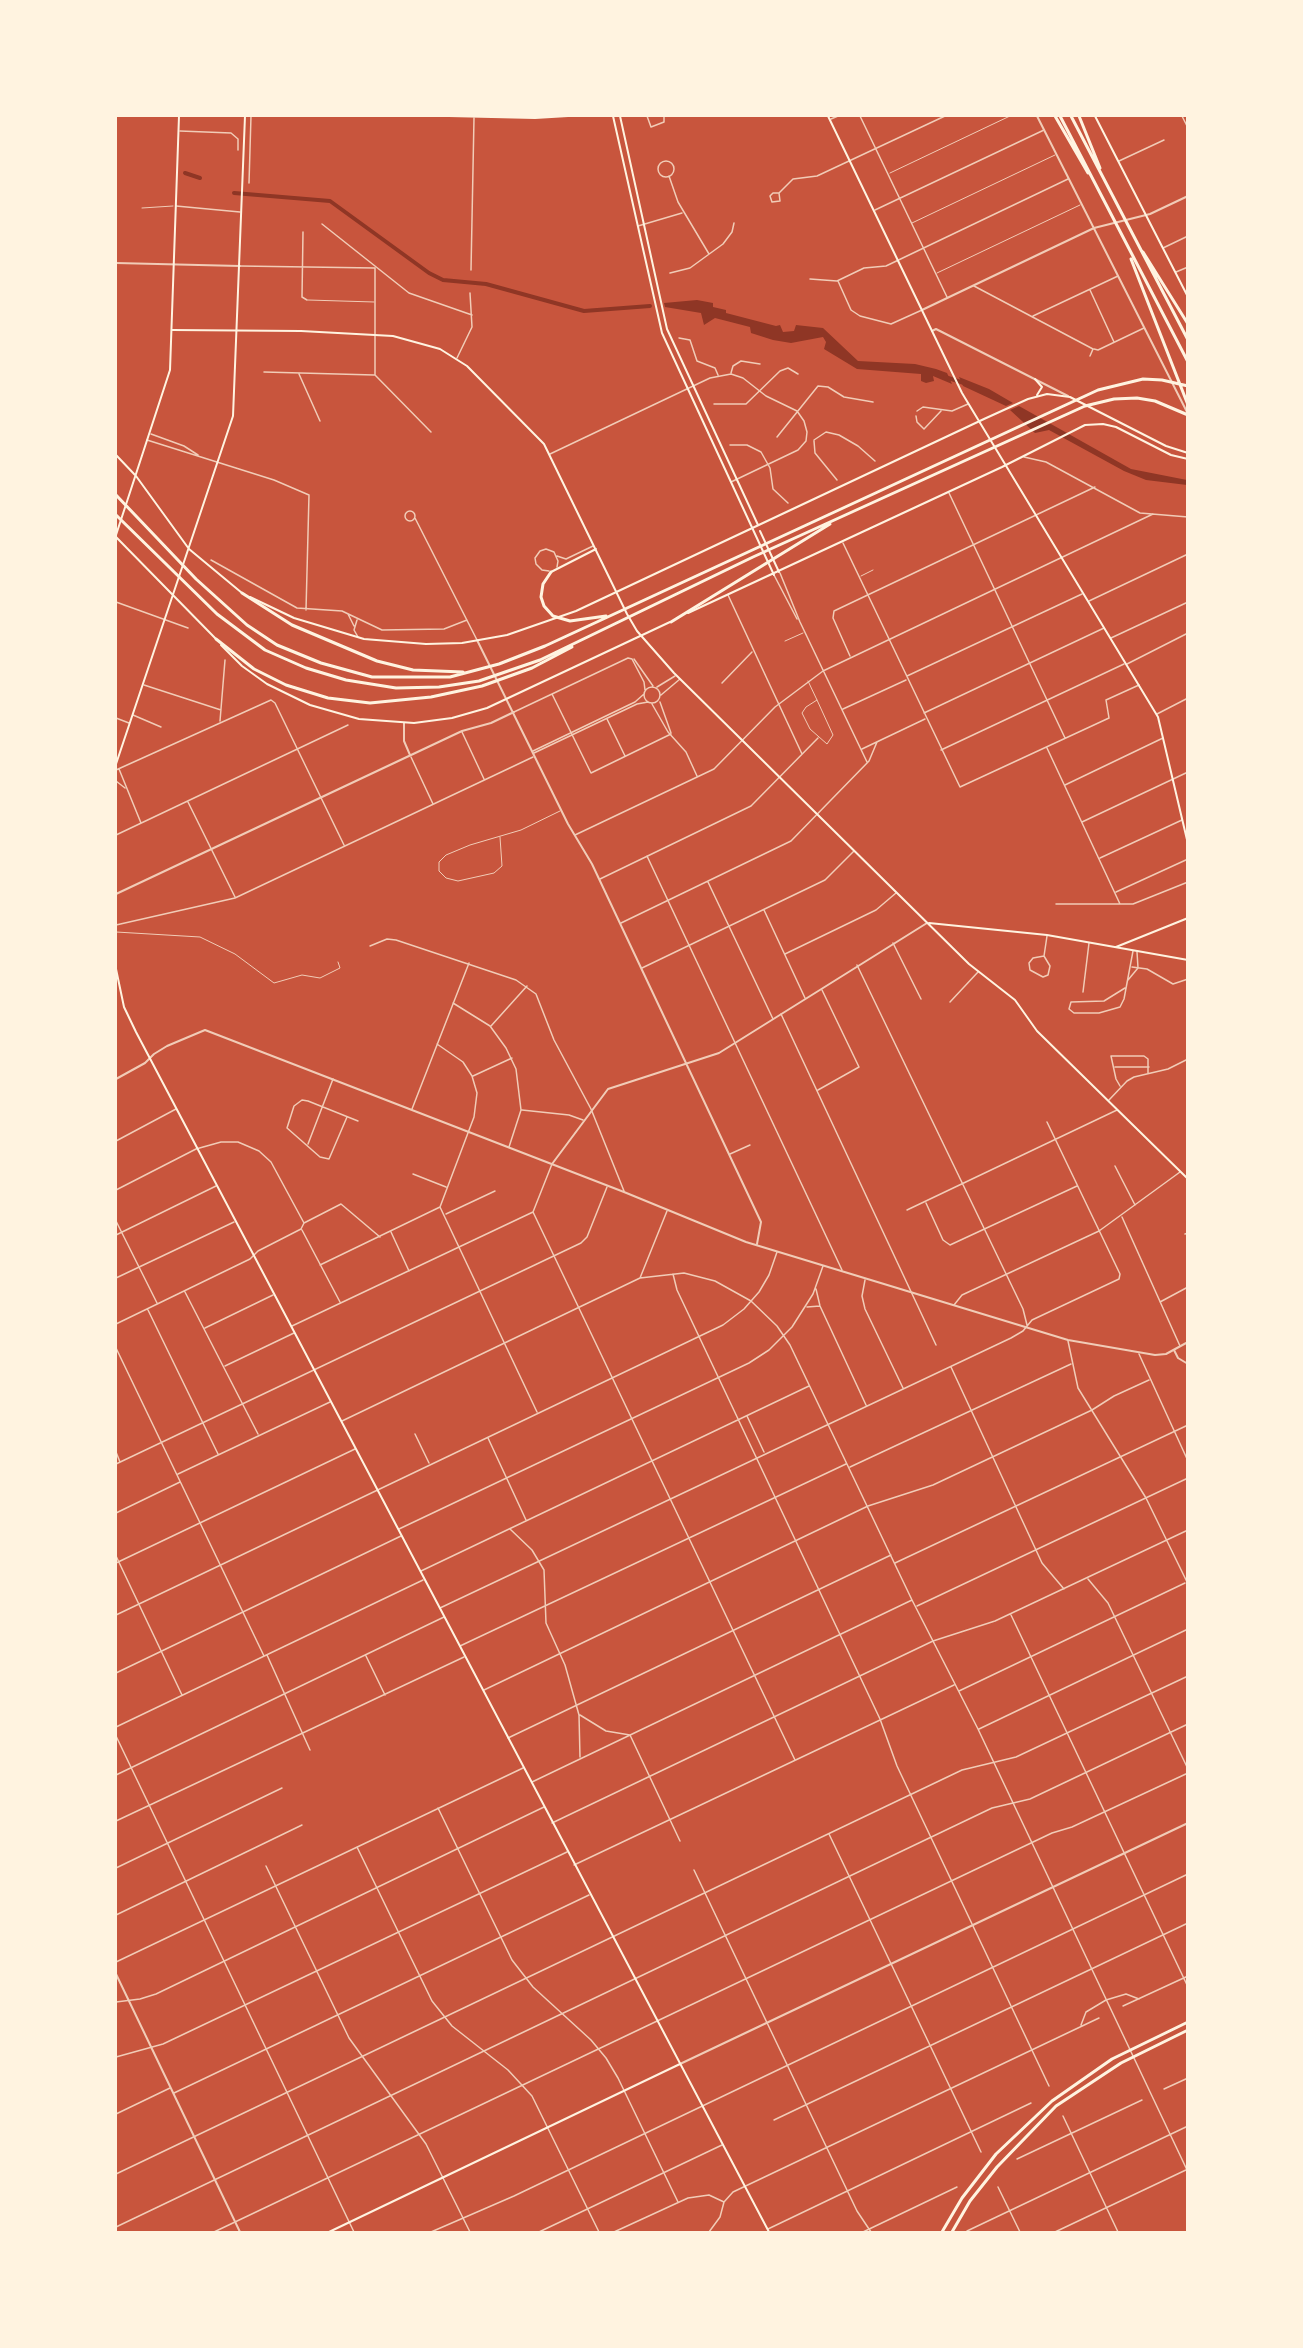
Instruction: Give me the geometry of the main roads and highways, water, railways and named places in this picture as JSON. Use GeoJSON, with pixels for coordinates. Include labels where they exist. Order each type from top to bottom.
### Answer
{"type":"FeatureCollection","features":[{"type":"Feature","properties":{"kind":"highway"},"geometry":{"type":"LineString","coordinates":[[1055,116],[1104,200]]}},
{"type":"Feature","properties":{"kind":"highway"},"geometry":{"type":"LineString","coordinates":[[1060,116],[1104,200],[1151,303],[1188,405]]}},
{"type":"Feature","properties":{"kind":"highway"},"geometry":{"type":"LineString","coordinates":[[1071,116],[1188,340]]}},
{"type":"Feature","properties":{"kind":"highway"},"geometry":{"type":"LineString","coordinates":[[1079,116],[1106,184]]}},
{"type":"Feature","properties":{"kind":"highway"},"geometry":{"type":"LineString","coordinates":[[1117,227],[1188,362]]}},
{"type":"Feature","properties":{"kind":"highway"},"geometry":{"type":"LineString","coordinates":[[1128,228],[1188,324]]}},
{"type":"Feature","properties":{"kind":"highway"},"geometry":{"type":"LineString","coordinates":[[116,495],[196,579],[256,632],[277,645],[356,674],[396,679],[450,677],[500,664],[546,646],[1093,392],[1120,383],[1153,379],[1188,386]]}},
{"type":"Feature","properties":{"kind":"highway"},"geometry":{"type":"LineString","coordinates":[[116,515],[189,588],[234,628],[271,653],[327,676],[381,687],[425,688],[479,681],[524,667],[753,556],[1066,414],[1109,400],[1137,398],[1188,414]]}},
{"type":"Feature","properties":{"kind":"highway"},"geometry":{"type":"LineString","coordinates":[[671,622],[780,554],[854,512]]}},
{"type":"Feature","properties":{"kind":"highway"},"geometry":{"type":"LineString","coordinates":[[551,572],[544,581],[541,594],[544,606],[553,616],[576,621],[613,614]]}},
{"type":"Feature","properties":{"kind":"highway"},"geometry":{"type":"LineString","coordinates":[[242,593],[292,625],[377,661],[430,672],[468,672]]}},
{"type":"Feature","properties":{"kind":"highway"},"geometry":{"type":"LineString","coordinates":[[216,639],[254,669],[286,685],[328,699],[370,703],[431,697],[482,686],[532,668],[594,634]]}},
{"type":"Feature","properties":{"kind":"highway"},"geometry":{"type":"LineString","coordinates":[[942,2232],[962,2199],[996,2154],[1052,2100],[1112,2059],[1188,2022]]}},
{"type":"Feature","properties":{"kind":"highway"},"geometry":{"type":"LineString","coordinates":[[952,2232],[970,2201],[997,2166],[1056,2106],[1121,2063],[1188,2030]]}},
{"type":"Feature","properties":{"kind":"main road"},"geometry":{"type":"LineString","coordinates":[[179,116],[170,370],[116,536],[254,675],[301,702],[358,719],[404,723],[436,721],[482,710],[643,637],[727,594],[843,542],[1089,424],[1103,424],[1119,428],[1171,455],[1188,459]]}},
{"type":"Feature","properties":{"kind":"main road"},"geometry":{"type":"LineString","coordinates":[[116,764],[218,462],[234,406],[244,116]]}},
{"type":"Feature","properties":{"kind":"main road"},"geometry":{"type":"LineString","coordinates":[[449,116],[542,118],[568,116]]}},
{"type":"Feature","properties":{"kind":"main road"},"geometry":{"type":"LineString","coordinates":[[613,116],[656,313],[667,346],[774,574]]}},
{"type":"Feature","properties":{"kind":"main road"},"geometry":{"type":"LineString","coordinates":[[620,116],[662,312],[672,343],[758,526]]}},
{"type":"Feature","properties":{"kind":"main road"},"geometry":{"type":"LineString","coordinates":[[828,116],[968,404],[1156,714],[1188,844]]}},
{"type":"Feature","properties":{"kind":"main road"},"geometry":{"type":"LineString","coordinates":[[1095,116],[1188,297]]}},
{"type":"Feature","properties":{"kind":"main road"},"geometry":{"type":"LineString","coordinates":[[172,330],[376,335],[424,343],[457,358],[521,419],[550,454],[621,604],[643,637],[676,675],[978,971],[1015,1000],[1038,1031],[1180,1172],[1186,1174],[1188,1179]]}},
{"type":"Feature","properties":{"kind":"main road"},"geometry":{"type":"LineString","coordinates":[[1035,379],[1042,387],[1036,396]]}},
{"type":"Feature","properties":{"kind":"main road"},"geometry":{"type":"LineString","coordinates":[[116,455],[136,476],[189,549],[242,593],[294,618],[347,635],[415,644],[477,640],[507,635],[576,611],[1036,396],[1052,394],[1070,397],[1166,446],[1188,453]]}},
{"type":"Feature","properties":{"kind":"main road"},"geometry":{"type":"LineString","coordinates":[[760,531],[779,572]]}},
{"type":"Feature","properties":{"kind":"main road"},"geometry":{"type":"LineString","coordinates":[[551,572],[595,548]]}},
{"type":"Feature","properties":{"kind":"main road"},"geometry":{"type":"LineString","coordinates":[[1116,947],[1188,918]]}},
{"type":"Feature","properties":{"kind":"main road"},"geometry":{"type":"LineString","coordinates":[[928,922],[1047,935],[1188,960]]}},
{"type":"Feature","properties":{"kind":"main road"},"geometry":{"type":"LineString","coordinates":[[116,969],[125,1010],[196,1149],[768,2231]]}},
{"type":"Feature","properties":{"kind":"main road"},"geometry":{"type":"LineString","coordinates":[[329,2232],[680,2064]]}},
{"type":"Feature","properties":{"kind":"waterway"},"geometry":{"type":"LineString","coordinates":[[185,173],[200,178]]}},
{"type":"Feature","properties":{"kind":"waterway"},"geometry":{"type":"LineString","coordinates":[[234,193],[330,201],[429,273],[443,280],[486,284],[584,311],[650,306]]}},
{"type":"Feature","properties":{"kind":"waterway"},"geometry":{"type":"LineString","coordinates":[[945,377],[964,383]]}}]}
